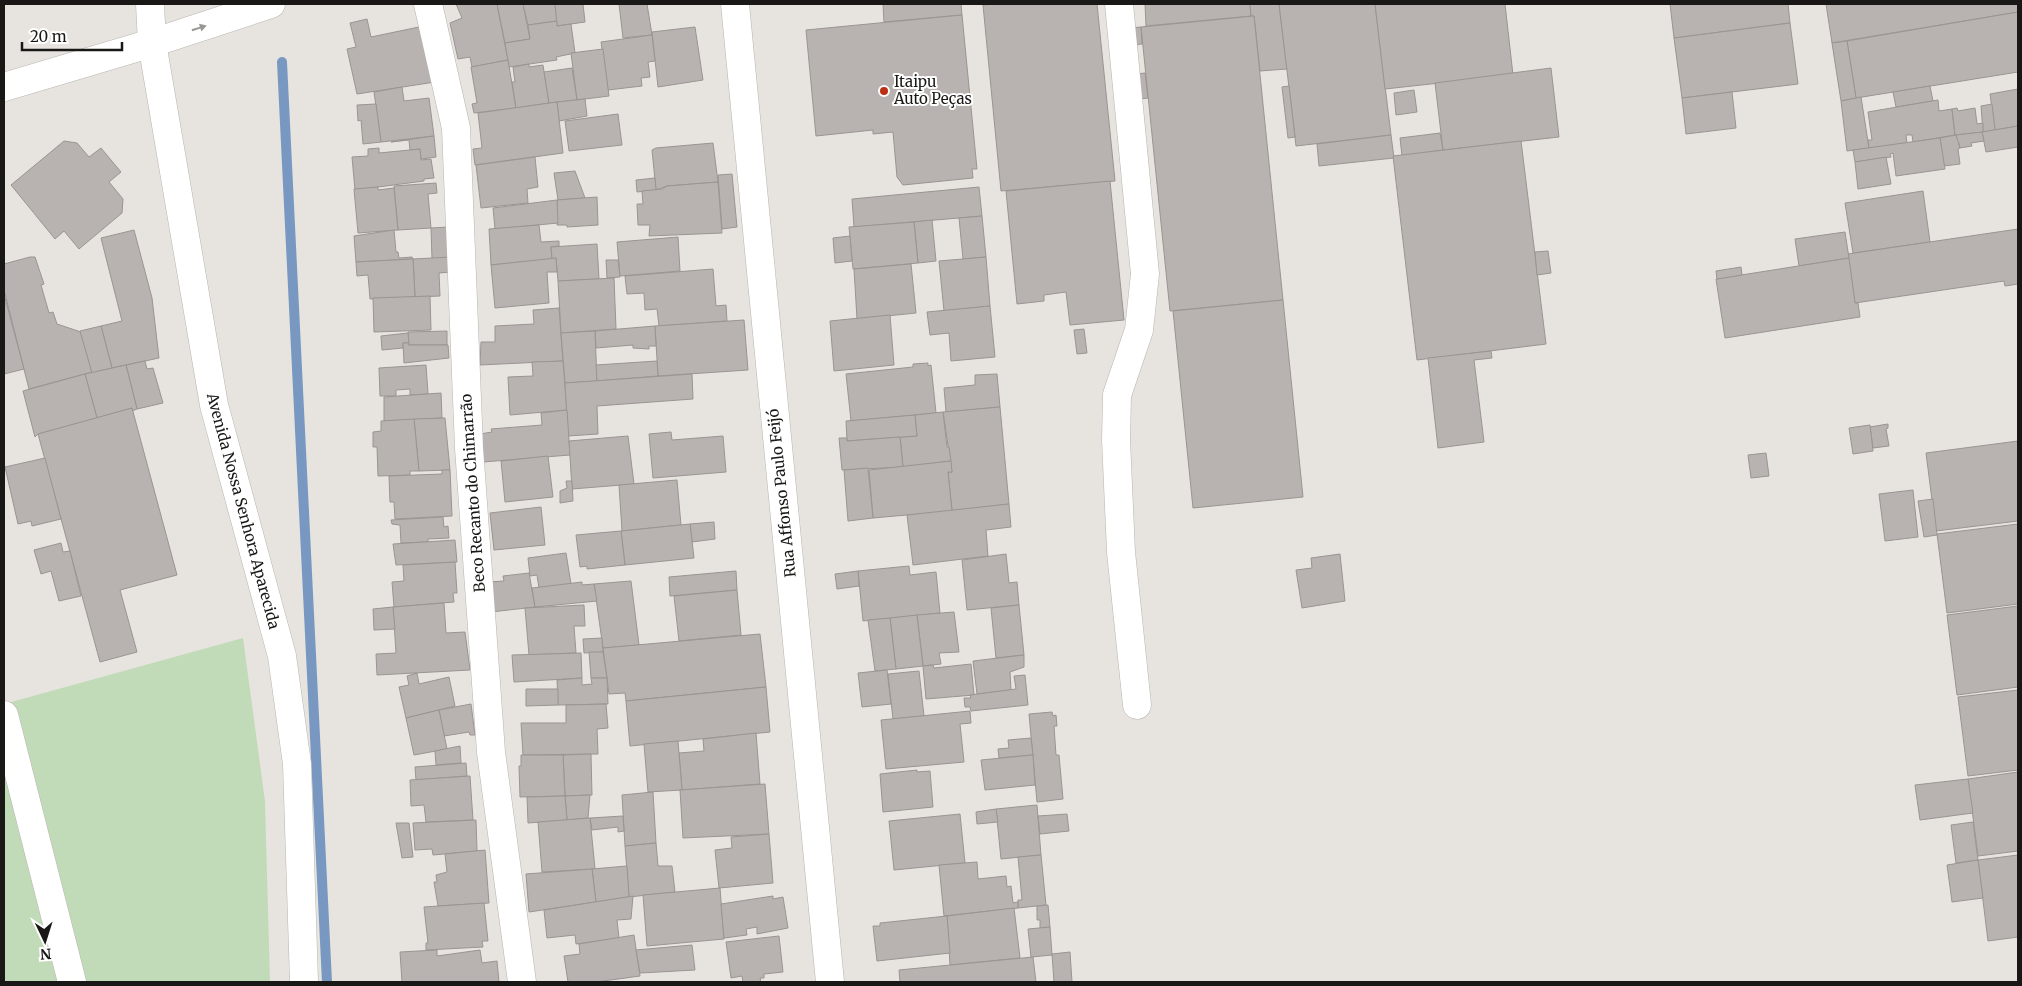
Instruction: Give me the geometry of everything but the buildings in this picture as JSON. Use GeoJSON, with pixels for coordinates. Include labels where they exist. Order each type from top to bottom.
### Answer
{"type":"FeatureCollection","features":[{"type":"Feature","properties":{"kind":"street","name":"Avenida Nossa Senhora Aparecida"},"geometry":{"type":"LineString","coordinates":[[150,4],[152,43],[214,405],[282,656],[296,764],[304,982]]}},
{"type":"Feature","properties":{"kind":"street"},"geometry":{"type":"LineString","coordinates":[[4,87],[152,43],[271,4]]}},
{"type":"Feature","properties":{"kind":"street","name":"Beco Recanto do Chimarrão"},"geometry":{"type":"LineString","coordinates":[[428,4],[456,128],[469,448],[491,752],[522,982]]}},
{"type":"Feature","properties":{"kind":"street","name":"Rua Affonso Paulo Feijó"},"geometry":{"type":"LineString","coordinates":[[735,4],[830,982]]}},
{"type":"Feature","properties":{"kind":"street"},"geometry":{"type":"LineString","coordinates":[[1119,4],[1145,274],[1139,330],[1117,395],[1116,440],[1122,552],[1136,705]]}},
{"type":"Feature","properties":{"kind":"street"},"geometry":{"type":"LineString","coordinates":[[4,715],[72,982]]}},
{"type":"Feature","properties":{"kind":"green space"},"geometry":{"type":"Polygon","coordinates":[[[243,638],[265,801],[270,982],[4,982],[4,704],[243,638]]]}},
{"type":"Feature","properties":{"kind":"waterway"},"geometry":{"type":"LineString","coordinates":[[282,62],[327,982]]}},
{"type":"Feature","properties":{"kind":"place","name":"Itaipu Auto Peças"},"geometry":{"type":"Point","coordinates":[884,91]}}]}
